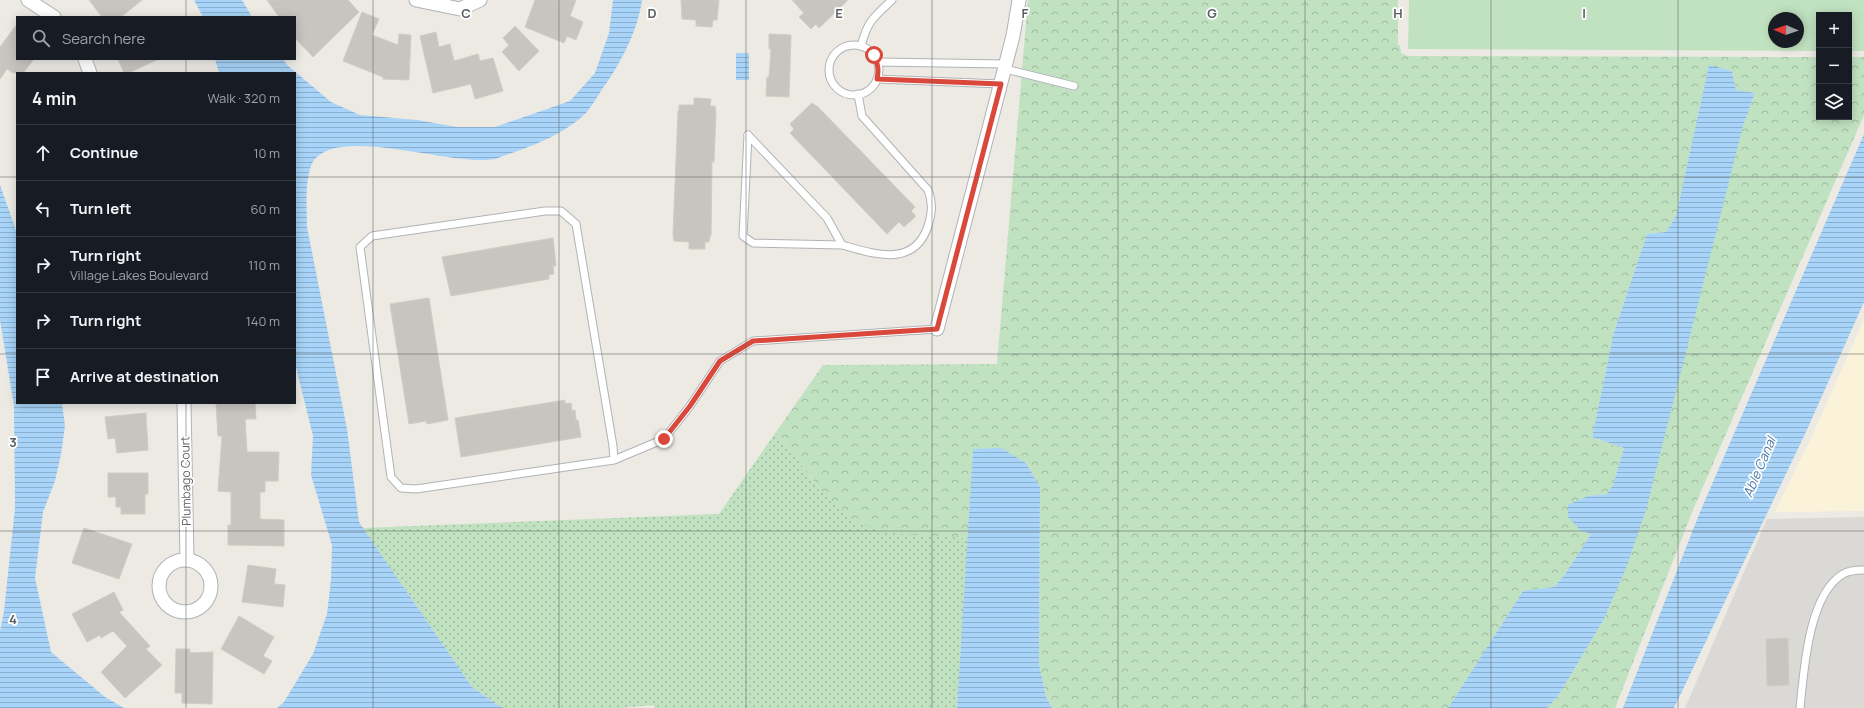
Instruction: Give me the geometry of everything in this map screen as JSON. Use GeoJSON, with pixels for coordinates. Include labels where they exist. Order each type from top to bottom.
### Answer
{"type":"FeatureCollection","features":[{"type":"Feature","properties":{"kind":"street"},"geometry":{"type":"LineString","coordinates":[[28,0],[52,16]]}},
{"type":"Feature","properties":{"kind":"street"},"geometry":{"type":"LineString","coordinates":[[416,0],[460,9],[480,0]]}},
{"type":"Feature","properties":{"kind":"street"},"geometry":{"type":"LineString","coordinates":[[937,329],[1013,36],[1019,0]]}},
{"type":"Feature","properties":{"kind":"street"},"geometry":{"type":"LineString","coordinates":[[85,60],[90,72]]}},
{"type":"Feature","properties":{"kind":"street","name":"Plumbago Court"},"geometry":{"type":"LineString","coordinates":[[184,404],[187,560]]}},
{"type":"Feature","properties":{"kind":"street"},"geometry":{"type":"LineString","coordinates":[[178,560],[187,560],[196,562],[204,568],[209,575],[211,584],[208,600],[201,607],[193,611],[184,612],[170,607],[163,601],[160,592],[160,579],[170,564],[178,560]]}},
{"type":"Feature","properties":{"kind":"lane"},"geometry":{"type":"LineString","coordinates":[[861,46],[866,27],[892,0]]}},
{"type":"Feature","properties":{"kind":"lane"},"geometry":{"type":"LineString","coordinates":[[845,46],[861,46],[868,49],[874,55],[877,62],[877,79],[869,89],[858,94],[842,92],[831,80],[829,72],[832,57],[838,50],[845,46]]}},
{"type":"Feature","properties":{"kind":"lane"},"geometry":{"type":"LineString","coordinates":[[877,62],[1005,67],[1074,86]]}},
{"type":"Feature","properties":{"kind":"lane"},"geometry":{"type":"LineString","coordinates":[[877,79],[1001,84]]}},
{"type":"Feature","properties":{"kind":"lane"},"geometry":{"type":"LineString","coordinates":[[842,245],[827,218],[748,135],[743,236],[753,243],[842,245],[875,254],[895,255],[909,252],[924,238],[931,213],[932,202],[928,190],[862,116],[858,94]]}},
{"type":"Feature","properties":{"kind":"lane"},"geometry":{"type":"LineString","coordinates":[[614,460],[612,438],[576,224],[562,211],[545,211],[372,236],[360,247],[391,477],[401,488],[416,490],[614,460],[664,439],[690,406],[720,361],[753,341],[937,329]]}},
{"type":"Feature","properties":{"kind":"lane"},"geometry":{"type":"LineString","coordinates":[[1800,708],[1810,629],[1820,603],[1832,583],[1844,573],[1864,570]]}},
{"type":"Feature","properties":{"kind":"shaded area"},"geometry":{"type":"Polygon","coordinates":[[[1864,319],[1864,511],[1775,512],[1812,436],[1864,319]]]}},
{"type":"Feature","properties":{"kind":"shaded area"},"geometry":{"type":"Polygon","coordinates":[[[1864,517],[1864,708],[1685,708],[1767,519],[1864,517]]]}},
{"type":"Feature","properties":{"kind":"green space"},"geometry":{"type":"Polygon","coordinates":[[[1028,0],[1398,0],[1398,45],[1400,45],[1401,53],[1408,56],[1816,57],[1816,120],[1852,120],[1852,57],[1864,57],[1864,115],[1693,510],[1615,708],[1547,708],[1558,696],[1603,621],[1743,125],[1755,93],[1736,90],[1732,71],[1709,66],[1676,216],[1666,232],[1647,234],[1614,332],[1592,437],[1624,448],[1613,485],[1607,494],[1588,496],[1581,531],[1591,534],[1566,573],[1554,587],[1523,591],[1448,708],[1052,708],[1046,697],[1039,664],[1040,487],[1026,463],[973,450],[968,538],[888,533],[854,521],[824,494],[776,432],[823,365],[997,364],[1028,0]]]}},
{"type":"Feature","properties":{"kind":"green space"},"geometry":{"type":"Polygon","coordinates":[[[1409,0],[1864,0],[1864,51],[1852,51],[1852,12],[1816,12],[1816,51],[1408,49],[1409,0]]]}},
{"type":"Feature","properties":{"kind":"green space"},"geometry":{"type":"Polygon","coordinates":[[[776,432],[824,494],[959,538],[968,538],[957,708],[654,708],[654,705],[621,708],[504,708],[472,687],[363,528],[719,514],[776,432]]]}},
{"type":"Feature","properties":{"kind":"water"},"geometry":{"type":"Polygon","coordinates":[[[194,0],[242,0],[251,16],[202,16],[194,0]]]}},
{"type":"Feature","properties":{"kind":"water"},"geometry":{"type":"Polygon","coordinates":[[[613,0],[642,0],[637,23],[628,46],[616,68],[589,109],[584,115],[568,127],[534,145],[495,159],[476,160],[373,147],[349,146],[329,150],[315,159],[311,165],[308,182],[307,227],[347,429],[359,522],[472,687],[504,708],[277,708],[284,702],[313,654],[327,614],[331,580],[332,545],[311,475],[313,436],[296,367],[296,73],[331,102],[360,115],[417,120],[457,127],[495,127],[570,101],[595,73],[609,33],[613,0]]]}},
{"type":"Feature","properties":{"kind":"water"},"geometry":{"type":"Polygon","coordinates":[[[736,53],[749,53],[749,80],[736,80],[736,53]]]}},
{"type":"Feature","properties":{"kind":"water"},"geometry":{"type":"Polygon","coordinates":[[[215,60],[284,60],[295,72],[219,72],[215,60]]]}},
{"type":"Feature","properties":{"kind":"water"},"geometry":{"type":"Polygon","coordinates":[[[1709,65],[1732,71],[1736,90],[1755,93],[1743,126],[1646,510],[1626,568],[1603,621],[1558,696],[1547,708],[1448,708],[1523,591],[1554,587],[1566,573],[1591,534],[1581,531],[1568,517],[1568,505],[1588,496],[1607,494],[1613,485],[1624,448],[1592,437],[1614,332],[1647,234],[1666,232],[1676,216],[1709,65]]]}},
{"type":"Feature","properties":{"kind":"water","name":"Able Canal"},"geometry":{"type":"Polygon","coordinates":[[[1864,134],[1864,302],[1805,434],[1674,708],[1623,708],[1700,512],[1864,134]]]}},
{"type":"Feature","properties":{"kind":"water"},"geometry":{"type":"Polygon","coordinates":[[[0,185],[16,230],[16,404],[62,404],[65,426],[55,481],[43,512],[35,578],[51,652],[105,697],[124,708],[0,708],[0,631],[4,611],[15,508],[14,406],[0,320],[0,185]]]}},
{"type":"Feature","properties":{"kind":"water"},"geometry":{"type":"Polygon","coordinates":[[[1001,448],[1026,463],[1040,487],[1039,664],[1046,697],[1052,708],[957,708],[973,449],[1001,448]]]}},
{"type":"Feature","properties":{"kind":"building"},"geometry":{"type":"Polygon","coordinates":[[[89,0],[142,0],[122,16],[101,16],[89,0]]]}},
{"type":"Feature","properties":{"kind":"building"},"geometry":{"type":"Polygon","coordinates":[[[267,0],[348,0],[359,12],[313,57],[296,39],[296,16],[278,16],[267,0]]]}},
{"type":"Feature","properties":{"kind":"building"},"geometry":{"type":"Polygon","coordinates":[[[535,0],[576,0],[570,16],[583,22],[576,40],[567,36],[564,43],[525,27],[535,0]]]}},
{"type":"Feature","properties":{"kind":"building"},"geometry":{"type":"Polygon","coordinates":[[[681,0],[719,0],[717,20],[713,20],[712,27],[696,26],[696,20],[682,19],[681,0]]]}},
{"type":"Feature","properties":{"kind":"building"},"geometry":{"type":"Polygon","coordinates":[[[792,0],[848,0],[819,28],[816,24],[811,29],[799,17],[804,13],[792,0]]]}},
{"type":"Feature","properties":{"kind":"building"},"geometry":{"type":"Polygon","coordinates":[[[362,12],[379,19],[372,35],[398,45],[399,34],[411,35],[409,80],[383,79],[383,77],[343,61],[362,12]]]}},
{"type":"Feature","properties":{"kind":"building"},"geometry":{"type":"Polygon","coordinates":[[[16,25],[16,60],[33,60],[24,72],[13,73],[7,69],[0,79],[0,47],[16,25]]]}},
{"type":"Feature","properties":{"kind":"building"},"geometry":{"type":"Polygon","coordinates":[[[515,26],[539,51],[519,71],[502,52],[509,45],[503,38],[515,26]]]}},
{"type":"Feature","properties":{"kind":"building"},"geometry":{"type":"Polygon","coordinates":[[[436,32],[439,47],[450,44],[454,61],[478,54],[480,61],[493,58],[503,91],[475,99],[471,84],[433,93],[420,36],[436,32]]]}},
{"type":"Feature","properties":{"kind":"building"},"geometry":{"type":"Polygon","coordinates":[[[769,34],[791,35],[789,97],[766,96],[771,49],[769,49],[769,34]]]}},
{"type":"Feature","properties":{"kind":"building"},"geometry":{"type":"Polygon","coordinates":[[[118,60],[157,60],[130,72],[124,72],[118,60]]]}},
{"type":"Feature","properties":{"kind":"building"},"geometry":{"type":"Polygon","coordinates":[[[694,98],[711,99],[710,106],[715,106],[716,113],[714,162],[712,162],[711,236],[709,242],[705,242],[705,249],[689,249],[689,242],[674,241],[673,234],[678,111],[679,105],[694,105],[694,98]]]}},
{"type":"Feature","properties":{"kind":"building"},"geometry":{"type":"Polygon","coordinates":[[[812,103],[818,107],[915,207],[911,211],[916,216],[904,227],[899,222],[887,234],[790,133],[794,129],[790,124],[812,103]]]}},
{"type":"Feature","properties":{"kind":"building"},"geometry":{"type":"Polygon","coordinates":[[[553,238],[556,266],[553,266],[554,274],[549,275],[549,279],[451,296],[442,257],[553,238]]]}},
{"type":"Feature","properties":{"kind":"building"},"geometry":{"type":"Polygon","coordinates":[[[429,298],[448,420],[427,424],[426,421],[409,424],[390,304],[429,298]]]}},
{"type":"Feature","properties":{"kind":"building"},"geometry":{"type":"Polygon","coordinates":[[[565,400],[565,404],[571,403],[572,411],[575,410],[581,437],[461,457],[455,418],[565,400]]]}},
{"type":"Feature","properties":{"kind":"building"},"geometry":{"type":"Polygon","coordinates":[[[216,404],[255,404],[256,419],[245,419],[247,452],[279,452],[278,481],[265,481],[265,492],[260,492],[260,519],[284,520],[284,546],[228,545],[228,525],[231,525],[231,492],[218,491],[222,436],[218,436],[216,404]]]}},
{"type":"Feature","properties":{"kind":"building"},"geometry":{"type":"Polygon","coordinates":[[[146,413],[148,450],[117,453],[115,438],[108,439],[105,417],[146,413]]]}},
{"type":"Feature","properties":{"kind":"building"},"geometry":{"type":"Polygon","coordinates":[[[108,473],[148,473],[148,494],[145,494],[145,514],[121,514],[121,507],[116,507],[116,497],[108,497],[108,473]]]}},
{"type":"Feature","properties":{"kind":"building"},"geometry":{"type":"Polygon","coordinates":[[[84,528],[132,544],[119,579],[72,563],[84,528]]]}},
{"type":"Feature","properties":{"kind":"building"},"geometry":{"type":"Polygon","coordinates":[[[248,565],[276,569],[274,584],[285,585],[283,607],[242,602],[248,565]]]}},
{"type":"Feature","properties":{"kind":"building"},"geometry":{"type":"Polygon","coordinates":[[[114,592],[123,610],[119,612],[150,646],[146,649],[162,665],[125,698],[101,672],[127,646],[113,631],[101,638],[100,635],[87,642],[72,614],[114,592]]]}},
{"type":"Feature","properties":{"kind":"building"},"geometry":{"type":"Polygon","coordinates":[[[239,616],[274,637],[263,656],[272,661],[264,674],[221,649],[239,616]]]}},
{"type":"Feature","properties":{"kind":"building"},"geometry":{"type":"Polygon","coordinates":[[[1788,638],[1789,685],[1767,686],[1766,639],[1788,638]]]}},
{"type":"Feature","properties":{"kind":"building"},"geometry":{"type":"Polygon","coordinates":[[[176,649],[190,649],[190,653],[213,652],[212,704],[182,703],[182,693],[175,693],[176,649]]]}},
{"type":"Feature","properties":{"kind":"route"},"geometry":{"type":"LineString","coordinates":[[664,439],[690,406],[720,361],[753,341],[937,329],[1001,84],[877,79],[877,62],[874,55]]}}]}
